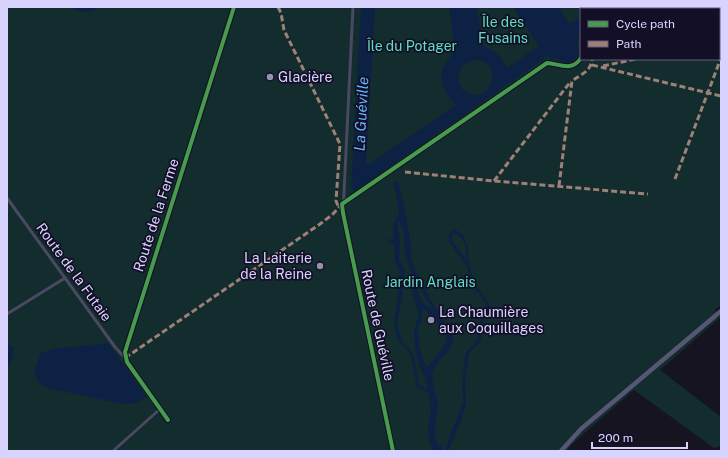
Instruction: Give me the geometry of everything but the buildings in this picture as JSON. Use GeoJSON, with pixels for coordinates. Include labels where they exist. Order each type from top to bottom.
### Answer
{"type":"FeatureCollection","features":[{"type":"Feature","properties":{"kind":"main road"},"geometry":{"type":"LineString","coordinates":[[561,451],[581,429],[721,311]]}},
{"type":"Feature","properties":{"kind":"street","name":"Route de la Ferme"},"geometry":{"type":"LineString","coordinates":[[125,358],[126,347],[234,7]]}},
{"type":"Feature","properties":{"kind":"street","name":"Route de Guéville"},"geometry":{"type":"LineString","coordinates":[[353,7],[343,213],[393,451]]}},
{"type":"Feature","properties":{"kind":"street","name":"Route de la Futaie"},"geometry":{"type":"LineString","coordinates":[[7,198],[115,347],[125,358]]}},
{"type":"Feature","properties":{"kind":"street"},"geometry":{"type":"LineString","coordinates":[[7,314],[65,278]]}},
{"type":"Feature","properties":{"kind":"street"},"geometry":{"type":"LineString","coordinates":[[125,358],[168,420]]}},
{"type":"Feature","properties":{"kind":"street"},"geometry":{"type":"LineString","coordinates":[[113,451],[160,409]]}},
{"type":"Feature","properties":{"kind":"green space"},"geometry":{"type":"Polygon","coordinates":[[[7,7],[721,7],[721,305],[715,310],[721,317],[660,370],[721,417],[721,446],[714,448],[634,390],[571,445],[567,451],[7,451],[7,7]]]}},
{"type":"Feature","properties":{"kind":"water"},"geometry":{"type":"Polygon","coordinates":[[[70,7],[100,7],[89,12],[81,12],[70,7]]]}},
{"type":"Feature","properties":{"kind":"water","name":"La Guéville"},"geometry":{"type":"Polygon","coordinates":[[[361,7],[375,7],[366,163],[368,165],[456,105],[446,91],[442,78],[442,72],[445,65],[455,51],[449,7],[477,7],[483,46],[498,54],[507,68],[539,46],[513,7],[558,7],[570,24],[580,18],[580,35],[578,36],[580,39],[577,42],[579,53],[574,61],[565,63],[555,57],[551,60],[548,56],[355,191],[351,188],[361,7]],[[475,60],[470,61],[460,70],[459,79],[462,89],[472,94],[480,94],[487,90],[491,84],[493,76],[491,68],[485,62],[475,60]]]}},
{"type":"Feature","properties":{"kind":"water"},"geometry":{"type":"Polygon","coordinates":[[[398,181],[410,238],[411,259],[414,268],[423,283],[429,298],[453,338],[451,347],[436,365],[432,378],[438,405],[435,435],[438,445],[442,446],[443,451],[433,451],[428,431],[431,411],[429,393],[417,387],[411,355],[399,341],[395,331],[394,322],[400,274],[395,260],[394,243],[391,243],[388,240],[394,239],[393,225],[399,213],[396,192],[393,184],[398,181]],[[399,221],[397,222],[400,239],[399,261],[405,273],[403,293],[397,322],[398,329],[404,344],[413,353],[419,385],[428,390],[425,377],[419,366],[415,349],[414,330],[419,315],[411,287],[411,270],[405,253],[404,230],[399,221]],[[415,280],[418,293],[422,301],[428,307],[432,308],[425,298],[420,283],[415,280]],[[422,308],[422,319],[418,328],[419,346],[426,369],[443,348],[447,340],[436,319],[422,308]]]}},
{"type":"Feature","properties":{"kind":"water"},"geometry":{"type":"Polygon","coordinates":[[[456,230],[464,236],[468,249],[469,266],[475,284],[490,307],[484,316],[481,341],[468,356],[465,378],[466,404],[461,421],[448,451],[445,451],[464,401],[462,387],[466,352],[478,340],[479,326],[486,303],[472,285],[467,266],[449,242],[449,233],[456,230]],[[454,233],[451,239],[466,260],[467,252],[465,244],[458,235],[454,233]]]}},
{"type":"Feature","properties":{"kind":"water"},"geometry":{"type":"Polygon","coordinates":[[[108,343],[147,397],[135,403],[122,404],[48,388],[38,382],[34,372],[41,353],[54,349],[108,343]]]}},
{"type":"Feature","properties":{"kind":"water"},"geometry":{"type":"Polygon","coordinates":[[[7,344],[14,348],[7,370],[7,344]]]}},
{"type":"Feature","properties":{"kind":"marked path"},"geometry":{"type":"LineString","coordinates":[[278,7],[281,13],[284,30],[340,144],[336,201],[339,208]]}},
{"type":"Feature","properties":{"kind":"marked path"},"geometry":{"type":"LineString","coordinates":[[675,179],[721,58]]}},
{"type":"Feature","properties":{"kind":"marked path"},"geometry":{"type":"LineString","coordinates":[[559,186],[572,81],[588,70],[592,60]]}},
{"type":"Feature","properties":{"kind":"marked path"},"geometry":{"type":"LineString","coordinates":[[603,66],[631,60]]}},
{"type":"Feature","properties":{"kind":"marked path"},"geometry":{"type":"LineString","coordinates":[[592,65],[721,96]]}},
{"type":"Feature","properties":{"kind":"marked path"},"geometry":{"type":"LineString","coordinates":[[494,181],[571,81]]}},
{"type":"Feature","properties":{"kind":"marked path"},"geometry":{"type":"LineString","coordinates":[[405,172],[648,194]]}},
{"type":"Feature","properties":{"kind":"marked path"},"geometry":{"type":"LineString","coordinates":[[125,358],[320,224],[332,215],[343,203]]}},
{"type":"Feature","properties":{"kind":"cycle path"},"geometry":{"type":"LineString","coordinates":[[168,420],[127,362],[125,352],[234,7]]}},
{"type":"Feature","properties":{"kind":"cycle path"},"geometry":{"type":"LineString","coordinates":[[393,451],[342,204],[547,63],[570,66],[574,65],[580,59]]}},
{"type":"Feature","properties":{"kind":"place","name":"Glacière"},"geometry":{"type":"Point","coordinates":[270,77]}},
{"type":"Feature","properties":{"kind":"place","name":"La Laiterie de la Reine"},"geometry":{"type":"Point","coordinates":[320,266]}},
{"type":"Feature","properties":{"kind":"place","name":"La Chaumière aux Coquillages"},"geometry":{"type":"Point","coordinates":[431,320]}},
{"type":"Feature","properties":{"kind":"park label","name":"Île des Fusains"},"geometry":{"type":"Point","coordinates":[503,30]}},
{"type":"Feature","properties":{"kind":"park label","name":"Île du Potager"},"geometry":{"type":"Point","coordinates":[412,46]}},
{"type":"Feature","properties":{"kind":"park label","name":"Jardin Anglais"},"geometry":{"type":"Point","coordinates":[430,282]}}]}
